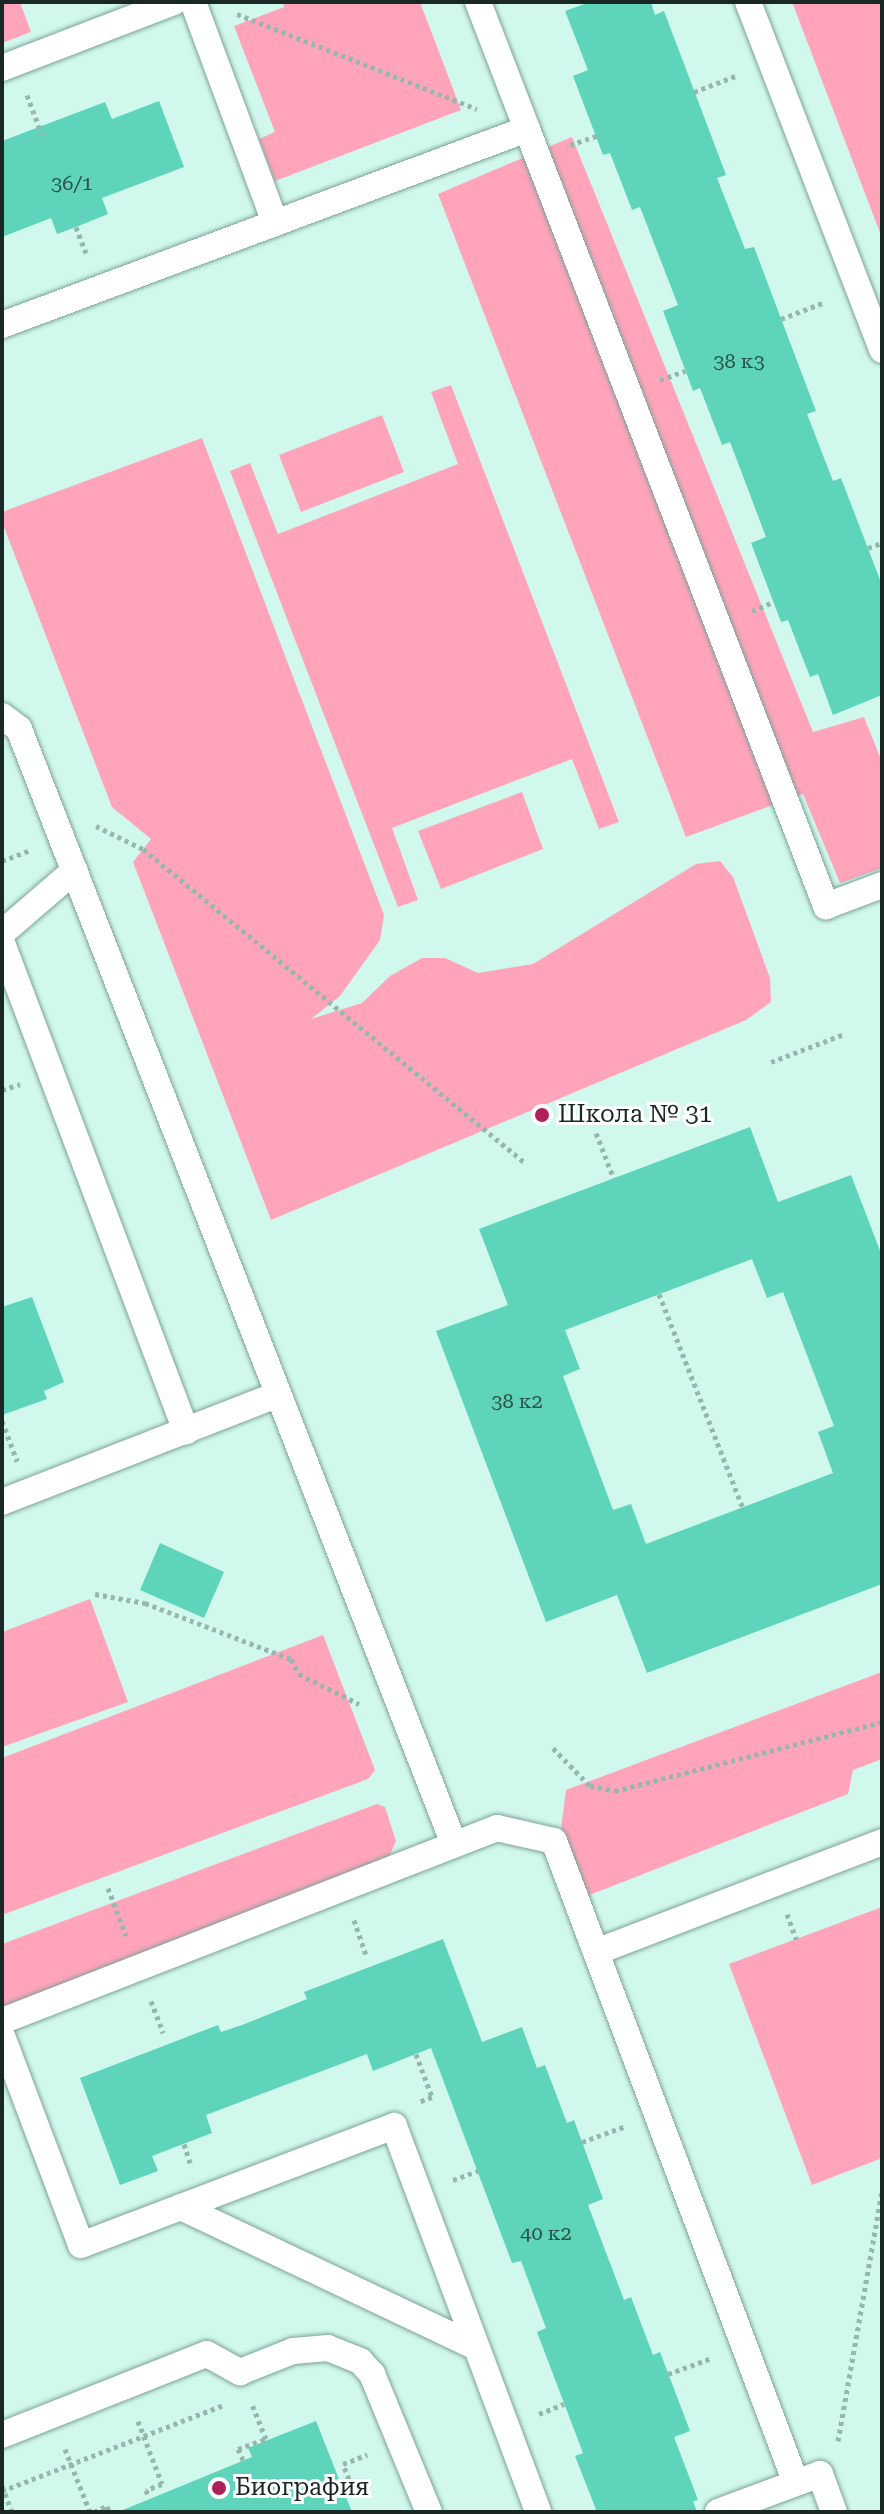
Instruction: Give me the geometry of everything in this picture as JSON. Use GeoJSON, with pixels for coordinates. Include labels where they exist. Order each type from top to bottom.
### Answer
{"type":"FeatureCollection","features":[{"type":"Feature","properties":{"kind":"lane"},"geometry":{"type":"LineString","coordinates":[[2,68],[174,2]]}},
{"type":"Feature","properties":{"kind":"lane"},"geometry":{"type":"LineString","coordinates":[[193,2],[275,223]]}},
{"type":"Feature","properties":{"kind":"lane"},"geometry":{"type":"LineString","coordinates":[[478,2],[826,906],[882,885]]}},
{"type":"Feature","properties":{"kind":"lane"},"geometry":{"type":"LineString","coordinates":[[748,2],[882,350]]}},
{"type":"Feature","properties":{"kind":"lane"},"geometry":{"type":"LineString","coordinates":[[2,325],[527,129]]}},
{"type":"Feature","properties":{"kind":"lane"},"geometry":{"type":"LineString","coordinates":[[2,716],[19,729],[454,1844]]}},
{"type":"Feature","properties":{"kind":"lane"},"geometry":{"type":"LineString","coordinates":[[2,933],[75,870]]}},
{"type":"Feature","properties":{"kind":"lane"},"geometry":{"type":"LineString","coordinates":[[2,943],[186,1431]]}},
{"type":"Feature","properties":{"kind":"lane"},"geometry":{"type":"LineString","coordinates":[[2,1502],[277,1395]]}},
{"type":"Feature","properties":{"kind":"lane"},"geometry":{"type":"LineString","coordinates":[[2,2021],[497,1828],[554,1841],[796,2483]]}},
{"type":"Feature","properties":{"kind":"lane"},"geometry":{"type":"LineString","coordinates":[[596,1952],[882,1842]]}},
{"type":"Feature","properties":{"kind":"lane"},"geometry":{"type":"LineString","coordinates":[[2,2036],[81,2245],[394,2126],[538,2512]]}},
{"type":"Feature","properties":{"kind":"lane"},"geometry":{"type":"LineString","coordinates":[[181,2207],[476,2347]]}},
{"type":"Feature","properties":{"kind":"lane"},"geometry":{"type":"LineString","coordinates":[[2,2435],[207,2354],[244,2383],[310,2347],[328,2348],[360,2361],[381,2390],[429,2512]]}},
{"type":"Feature","properties":{"kind":"lane"},"geometry":{"type":"LineString","coordinates":[[718,2512],[820,2474],[834,2512]]}},
{"type":"Feature","properties":{"kind":"path"},"geometry":{"type":"LineString","coordinates":[[221,8],[527,129]]}},
{"type":"Feature","properties":{"kind":"path"},"geometry":{"type":"LineString","coordinates":[[694,92],[771,62]]}},
{"type":"Feature","properties":{"kind":"path"},"geometry":{"type":"LineString","coordinates":[[781,319],[859,289]]}},
{"type":"Feature","properties":{"kind":"path"},"geometry":{"type":"LineString","coordinates":[[868,548],[882,543]]}},
{"type":"Feature","properties":{"kind":"path"},"geometry":{"type":"LineString","coordinates":[[100,824],[143,849],[524,1162]]}},
{"type":"Feature","properties":{"kind":"path"},"geometry":{"type":"LineString","coordinates":[[771,1062],[844,1034]]}},
{"type":"Feature","properties":{"kind":"path"},"geometry":{"type":"LineString","coordinates":[[596,1133],[614,1179]]}},
{"type":"Feature","properties":{"kind":"path"},"geometry":{"type":"LineString","coordinates":[[659,1294],[743,1508]]}},
{"type":"Feature","properties":{"kind":"path"},"geometry":{"type":"LineString","coordinates":[[95,1594],[145,1603],[291,1659],[299,1674],[410,1730]]}},
{"type":"Feature","properties":{"kind":"path"},"geometry":{"type":"LineString","coordinates":[[553,1748],[590,1786],[615,1791],[882,1722]]}},
{"type":"Feature","properties":{"kind":"path"},"geometry":{"type":"LineString","coordinates":[[108,1888],[139,1968]]}},
{"type":"Feature","properties":{"kind":"path"},"geometry":{"type":"LineString","coordinates":[[403,2108],[432,2097],[416,2054]]}},
{"type":"Feature","properties":{"kind":"path"},"geometry":{"type":"LineString","coordinates":[[582,2142],[657,2114]]}},
{"type":"Feature","properties":{"kind":"path"},"geometry":{"type":"LineString","coordinates":[[838,2441],[882,2192]]}},
{"type":"Feature","properties":{"kind":"path"},"geometry":{"type":"LineString","coordinates":[[668,2374],[744,2346]]}},
{"type":"Feature","properties":{"kind":"path"},"geometry":{"type":"LineString","coordinates":[[12,2512],[3,2489],[143,2436],[244,2383],[266,2439],[238,2449],[243,2460]]}},
{"type":"Feature","properties":{"kind":"path"},"geometry":{"type":"LineString","coordinates":[[124,2386],[162,2484],[146,2490],[149,2497]]}},
{"type":"Feature","properties":{"kind":"path"},"geometry":{"type":"LineString","coordinates":[[52,2415],[92,2512],[107,2506],[109,2512]]}},
{"type":"Feature","properties":{"kind":"path"},"geometry":{"type":"LineString","coordinates":[[360,2444],[370,2470]]}},
{"type":"Feature","properties":{"kind":"shaded area"},"geometry":{"type":"Polygon","coordinates":[[[2,2],[20,2],[31,32],[2,43],[2,2]]]}},
{"type":"Feature","properties":{"kind":"shaded area"},"geometry":{"type":"Polygon","coordinates":[[[283,2],[420,2],[461,110],[275,181],[259,139],[275,132],[234,26],[284,7],[283,2]]]}},
{"type":"Feature","properties":{"kind":"shaded area"},"geometry":{"type":"Polygon","coordinates":[[[792,2],[882,2],[882,238],[792,2]]]}},
{"type":"Feature","properties":{"kind":"shaded area"},"geometry":{"type":"Polygon","coordinates":[[[572,137],[813,732],[864,717],[882,762],[882,868],[840,883],[803,794],[686,837],[438,194],[572,137]]]}},
{"type":"Feature","properties":{"kind":"shaded area"},"geometry":{"type":"Polygon","coordinates":[[[451,385],[619,822],[599,829],[572,759],[392,828],[418,900],[398,907],[230,471],[250,463],[278,534],[458,464],[431,392],[451,385]]]}},
{"type":"Feature","properties":{"kind":"shaded area"},"geometry":{"type":"Polygon","coordinates":[[[382,415],[404,472],[301,512],[279,455],[382,415]]]}},
{"type":"Feature","properties":{"kind":"shaded area"},"geometry":{"type":"Polygon","coordinates":[[[202,438],[384,915],[380,940],[340,996],[311,1019],[362,1003],[390,976],[422,958],[445,958],[478,973],[533,964],[696,864],[720,861],[733,877],[770,978],[771,1002],[746,1020],[271,1220],[133,862],[151,839],[112,807],[2,522],[2,512],[202,438]]]}},
{"type":"Feature","properties":{"kind":"shaded area"},"geometry":{"type":"Polygon","coordinates":[[[522,792],[543,849],[441,889],[418,831],[522,792]]]}},
{"type":"Feature","properties":{"kind":"shaded area"},"geometry":{"type":"Polygon","coordinates":[[[90,1599],[128,1702],[2,1747],[2,1632],[90,1599]]]}},
{"type":"Feature","properties":{"kind":"shaded area"},"geometry":{"type":"Polygon","coordinates":[[[323,1635],[375,1770],[368,1779],[2,1915],[2,1758],[323,1635]]]}},
{"type":"Feature","properties":{"kind":"shaded area"},"geometry":{"type":"Polygon","coordinates":[[[882,1672],[882,1759],[853,1770],[848,1794],[587,1896],[561,1829],[566,1790],[882,1672]]]}},
{"type":"Feature","properties":{"kind":"shaded area"},"geometry":{"type":"Polygon","coordinates":[[[377,1804],[385,1807],[396,1841],[388,1859],[2,2008],[2,1944],[377,1804]]]}},
{"type":"Feature","properties":{"kind":"shaded area"},"geometry":{"type":"Polygon","coordinates":[[[882,1907],[882,2158],[812,2185],[729,1964],[882,1907]]]}},
{"type":"Feature","properties":{"kind":"building"},"geometry":{"type":"Polygon","coordinates":[[[590,2],[651,2],[655,15],[664,11],[726,175],[717,178],[745,249],[754,247],[816,411],[807,414],[833,481],[841,478],[882,585],[882,695],[833,715],[818,674],[810,677],[788,620],[781,622],[751,543],[766,537],[730,442],[722,445],[700,388],[693,391],[663,311],[678,305],[640,207],[632,210],[610,153],[603,155],[573,76],[588,70],[565,11],[590,2]]]}},
{"type":"Feature","properties":{"kind":"building"},"geometry":{"type":"Polygon","coordinates":[[[159,101],[184,167],[102,198],[108,214],[76,227],[57,234],[51,218],[2,237],[2,141],[105,102],[112,119],[159,101]]]}},
{"type":"Feature","properties":{"kind":"building"},"geometry":{"type":"Polygon","coordinates":[[[750,1127],[778,1202],[851,1175],[882,1256],[882,1584],[647,1673],[617,1595],[546,1622],[436,1331],[508,1305],[479,1229],[750,1127]],[[752,1259],[565,1330],[580,1369],[563,1376],[613,1510],[631,1504],[646,1544],[833,1473],[818,1432],[834,1426],[783,1292],[767,1298],[752,1259]]]}},
{"type":"Feature","properties":{"kind":"building"},"geometry":{"type":"Polygon","coordinates":[[[32,1297],[64,1382],[44,1391],[47,1399],[2,1415],[2,1307],[32,1297]]]}},
{"type":"Feature","properties":{"kind":"building"},"geometry":{"type":"Polygon","coordinates":[[[160,1543],[224,1572],[204,1618],[140,1590],[160,1543]]]}},
{"type":"Feature","properties":{"kind":"building"},"geometry":{"type":"Polygon","coordinates":[[[443,1939],[482,2042],[522,2027],[537,2068],[545,2065],[567,2123],[574,2120],[603,2199],[588,2205],[624,2300],[631,2297],[653,2355],[660,2352],[690,2431],[674,2437],[698,2500],[693,2501],[697,2512],[597,2512],[575,2456],[583,2453],[537,2332],[546,2328],[521,2261],[512,2263],[431,2048],[373,2071],[367,2054],[206,2115],[212,2133],[152,2156],[158,2171],[120,2185],[80,2078],[218,2025],[221,2032],[242,2025],[307,1999],[304,1992],[443,1939]]]}},
{"type":"Feature","properties":{"kind":"building"},"geometry":{"type":"Polygon","coordinates":[[[316,2421],[352,2512],[118,2512],[252,2457],[248,2448],[316,2421]]]}},
{"type":"Feature","properties":{"kind":"place","name":"Школа № 31"},"geometry":{"type":"Point","coordinates":[542,1115]}},
{"type":"Feature","properties":{"kind":"place","name":"Биография"},"geometry":{"type":"Point","coordinates":[219,2488]}}]}
